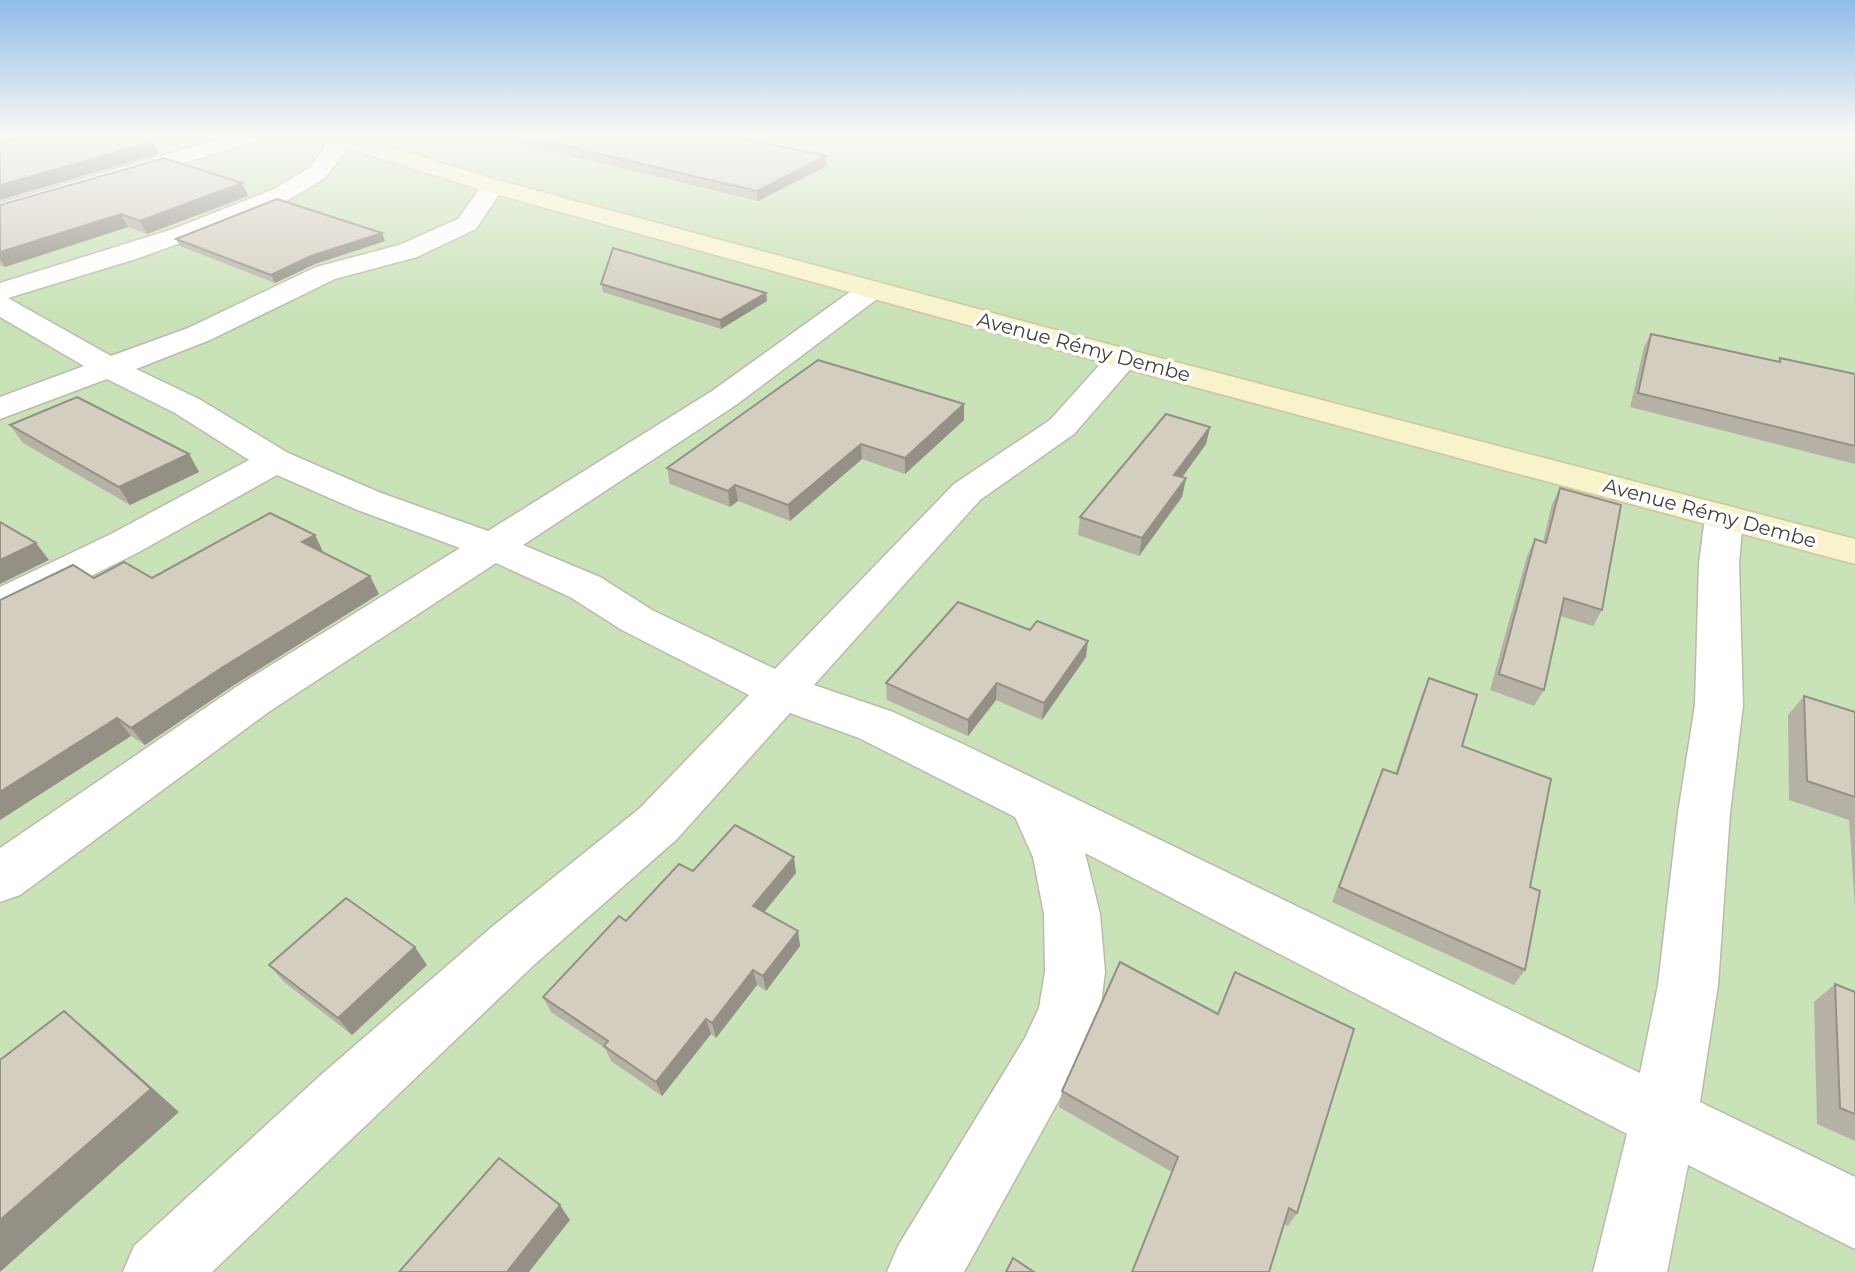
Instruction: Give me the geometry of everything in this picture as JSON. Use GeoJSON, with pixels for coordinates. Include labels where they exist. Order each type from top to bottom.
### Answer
{"type":"FeatureCollection","features":[{"type":"Feature","properties":{"kind":"street"},"geometry":{"type":"LineString","coordinates":[[0,211],[53,195]]}},
{"type":"Feature","properties":{"kind":"street"},"geometry":{"type":"LineString","coordinates":[[0,292],[168,241],[277,195]]}},
{"type":"Feature","properties":{"kind":"street"},"geometry":{"type":"LineString","coordinates":[[0,409],[199,334],[326,273],[372,263],[448,233],[472,219],[486,195]]}},
{"type":"Feature","properties":{"kind":"street","name":"Avenue Rémy Dembe"},"geometry":{"type":"LineString","coordinates":[[527,195],[1123,358],[1855,552]]}},
{"type":"Feature","properties":{"kind":"street"},"geometry":{"type":"LineString","coordinates":[[0,878],[253,699],[724,398],[871,290]]}},
{"type":"Feature","properties":{"kind":"street"},"geometry":{"type":"LineString","coordinates":[[0,305],[107,367],[187,406],[275,461],[368,501],[490,545],[585,587],[637,620],[782,692],[876,725],[1855,1214]]}},
{"type":"Feature","properties":{"kind":"street"},"geometry":{"type":"LineString","coordinates":[[160,1272],[447,1006],[658,824],[967,492],[1062,427],[1123,358]]}},
{"type":"Feature","properties":{"kind":"street"},"geometry":{"type":"LineString","coordinates":[[0,604],[123,544],[275,461]]}},
{"type":"Feature","properties":{"kind":"street"},"geometry":{"type":"LineString","coordinates":[[1630,1272],[1664,1117],[1688,985],[1704,813],[1719,705],[1719,564],[1724,517]]}},
{"type":"Feature","properties":{"kind":"street"},"geometry":{"type":"LineString","coordinates":[[924,1272],[1047,1060],[1069,1012],[1075,972],[1072,914],[1060,857],[1035,803]]}},
{"type":"Feature","properties":{"kind":"green space"},"geometry":{"type":"Polygon","coordinates":[[[0,195],[1855,195],[1855,1272],[0,1272],[0,195]]]}},
{"type":"Feature","properties":{"kind":"building"},"geometry":{"type":"Polygon","coordinates":[[[34,195],[209,195],[140,221],[121,214],[0,252],[0,205],[34,195]]]}},
{"type":"Feature","properties":{"kind":"building"},"geometry":{"type":"Polygon","coordinates":[[[277,199],[382,233],[311,256],[271,275],[176,239],[277,199]]]}},
{"type":"Feature","properties":{"kind":"building"},"geometry":{"type":"Polygon","coordinates":[[[613,248],[766,293],[720,320],[601,284],[613,248]]]}},
{"type":"Feature","properties":{"kind":"building"},"geometry":{"type":"Polygon","coordinates":[[[1651,334],[1780,362],[1780,358],[1855,374],[1855,446],[1638,393],[1651,334]]]}},
{"type":"Feature","properties":{"kind":"building"},"geometry":{"type":"Polygon","coordinates":[[[818,360],[964,404],[905,458],[861,444],[788,505],[735,485],[728,491],[667,468],[818,360]]]}},
{"type":"Feature","properties":{"kind":"building"},"geometry":{"type":"Polygon","coordinates":[[[77,397],[189,454],[119,487],[10,425],[77,397]]]}},
{"type":"Feature","properties":{"kind":"building"},"geometry":{"type":"Polygon","coordinates":[[[1166,414],[1210,427],[1174,475],[1186,478],[1142,538],[1080,517],[1166,414]]]}},
{"type":"Feature","properties":{"kind":"building"},"geometry":{"type":"Polygon","coordinates":[[[1560,488],[1621,505],[1602,610],[1564,598],[1544,690],[1499,674],[1535,539],[1546,543],[1560,488]]]}},
{"type":"Feature","properties":{"kind":"building"},"geometry":{"type":"Polygon","coordinates":[[[270,513],[315,535],[302,542],[370,576],[131,728],[117,718],[0,792],[0,600],[73,565],[94,578],[124,562],[152,578],[270,513]]]}},
{"type":"Feature","properties":{"kind":"building"},"geometry":{"type":"Polygon","coordinates":[[[0,522],[36,543],[0,560],[0,522]]]}},
{"type":"Feature","properties":{"kind":"building"},"geometry":{"type":"Polygon","coordinates":[[[958,602],[1030,630],[1037,621],[1088,641],[1044,703],[997,683],[968,720],[886,683],[958,602]]]}},
{"type":"Feature","properties":{"kind":"building"},"geometry":{"type":"Polygon","coordinates":[[[1429,678],[1477,695],[1462,746],[1551,779],[1530,887],[1540,891],[1525,970],[1339,887],[1383,769],[1397,774],[1429,678]]]}},
{"type":"Feature","properties":{"kind":"building"},"geometry":{"type":"Polygon","coordinates":[[[1804,696],[1855,712],[1855,797],[1807,781],[1804,696]]]}},
{"type":"Feature","properties":{"kind":"building"},"geometry":{"type":"Polygon","coordinates":[[[735,825],[794,857],[753,906],[798,931],[763,976],[753,970],[712,1023],[706,1019],[656,1082],[604,1046],[608,1041],[543,997],[619,916],[626,921],[679,864],[693,871],[735,825]]]}},
{"type":"Feature","properties":{"kind":"building"},"geometry":{"type":"Polygon","coordinates":[[[346,898],[415,947],[338,1018],[269,965],[346,898]]]}},
{"type":"Feature","properties":{"kind":"building"},"geometry":{"type":"Polygon","coordinates":[[[1120,962],[1218,1014],[1235,972],[1354,1029],[1297,1213],[1289,1208],[1269,1272],[1132,1272],[1178,1157],[1062,1091],[1120,962]]]}},
{"type":"Feature","properties":{"kind":"building"},"geometry":{"type":"Polygon","coordinates":[[[1835,984],[1855,992],[1855,1114],[1840,1108],[1835,984]]]}},
{"type":"Feature","properties":{"kind":"building"},"geometry":{"type":"Polygon","coordinates":[[[64,1011],[151,1089],[0,1220],[0,1060],[64,1011]]]}},
{"type":"Feature","properties":{"kind":"building"},"geometry":{"type":"Polygon","coordinates":[[[499,1158],[560,1205],[507,1272],[399,1272],[499,1158]]]}},
{"type":"Feature","properties":{"kind":"building"},"geometry":{"type":"Polygon","coordinates":[[[1013,1258],[1034,1272],[1006,1272],[1013,1258]]]}}]}
